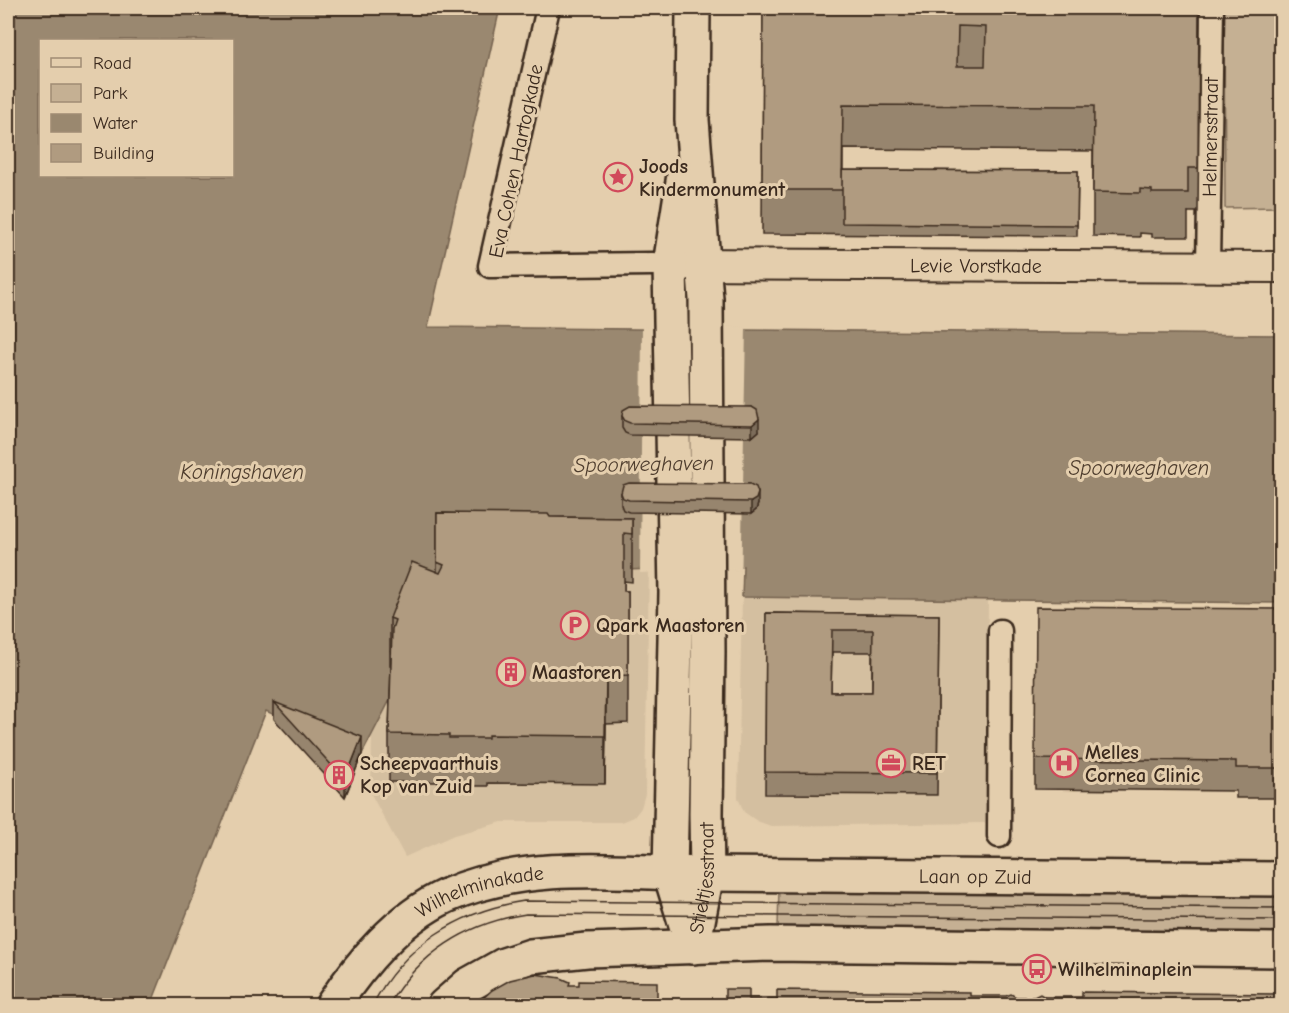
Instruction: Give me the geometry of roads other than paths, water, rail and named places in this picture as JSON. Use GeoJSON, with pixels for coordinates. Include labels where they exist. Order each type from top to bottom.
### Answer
{"type":"FeatureCollection","features":[{"type":"Feature","properties":{"kind":"main road"},"geometry":{"type":"LineString","coordinates":[[693,8],[692,120],[704,263]]}},
{"type":"Feature","properties":{"kind":"main road"},"geometry":{"type":"LineString","coordinates":[[662,265],[692,120]]}},
{"type":"Feature","properties":{"kind":"main road","name":"Stieltjesstraat"},"geometry":{"type":"LineString","coordinates":[[693,947],[707,874],[708,594],[704,263]]}},
{"type":"Feature","properties":{"kind":"main road","name":"Stieltjesstraat"},"geometry":{"type":"LineString","coordinates":[[662,265],[671,300],[676,593],[670,873],[693,947]]}},
{"type":"Feature","properties":{"kind":"main road","name":"Wilhelminakade"},"geometry":{"type":"LineString","coordinates":[[332,1005],[352,976],[390,936],[422,910],[456,892],[484,882],[533,874],[635,870],[670,873]]}},
{"type":"Feature","properties":{"kind":"main road","name":"Laan op Zuid"},"geometry":{"type":"LineString","coordinates":[[670,873],[1281,879]]}},
{"type":"Feature","properties":{"kind":"main road"},"geometry":{"type":"LineString","coordinates":[[444,1005],[484,974],[504,965],[531,956],[587,950],[771,944],[1281,950]]}},
{"type":"Feature","properties":{"kind":"street","name":"Eva Cohen Hartogkade"},"geometry":{"type":"LineString","coordinates":[[548,8],[490,266],[662,265]]}},
{"type":"Feature","properties":{"kind":"street","name":"Helmersstraat"},"geometry":{"type":"LineString","coordinates":[[1208,266],[1212,8]]}},
{"type":"Feature","properties":{"kind":"street","name":"Levie Vorstkade"},"geometry":{"type":"LineString","coordinates":[[662,265],[704,263],[1281,267]]}},
{"type":"Feature","properties":{"kind":"street"},"geometry":{"type":"LineString","coordinates":[[999,836],[1000,631]]}},
{"type":"Feature","properties":{"kind":"water","name":"Koningshaven"},"geometry":{"type":"Polygon","coordinates":[[[8,8],[500,8],[428,327],[1281,335],[1281,603],[742,597],[743,566],[454,576],[362,754],[266,711],[151,1005],[8,1005],[8,8]]]}},
{"type":"Feature","properties":{"kind":"tram line"},"geometry":{"type":"LineString","coordinates":[[372,1006],[400,966],[416,949],[435,935],[477,913],[524,901],[1282,908]]}},
{"type":"Feature","properties":{"kind":"tram line"},"geometry":{"type":"LineString","coordinates":[[388,1006],[414,971],[446,944],[484,925],[526,914],[1282,920]]}},
{"type":"Feature","properties":{"kind":"place","name":"Joods Kindermonument"},"geometry":{"type":"Point","coordinates":[618,177]}},
{"type":"Feature","properties":{"kind":"place","name":"Qpark Maastoren"},"geometry":{"type":"Point","coordinates":[575,625]}},
{"type":"Feature","properties":{"kind":"place","name":"Maastoren"},"geometry":{"type":"Point","coordinates":[511,672]}},
{"type":"Feature","properties":{"kind":"place","name":"RET"},"geometry":{"type":"Point","coordinates":[891,763]}},
{"type":"Feature","properties":{"kind":"place","name":"Melles Cornea Clinic"},"geometry":{"type":"Point","coordinates":[1064,763]}},
{"type":"Feature","properties":{"kind":"place","name":"Scheepvaarthuis Kop van Zuid"},"geometry":{"type":"Point","coordinates":[339,775]}},
{"type":"Feature","properties":{"kind":"place","name":"Wilhelminaplein"},"geometry":{"type":"Point","coordinates":[1037,969]}},
{"type":"Feature","properties":{"kind":"water label","name":"Spoorweghaven"},"geometry":{"type":"Point","coordinates":[644,464]}},
{"type":"Feature","properties":{"kind":"water label","name":"Spoorweghaven"},"geometry":{"type":"Point","coordinates":[1139,468]}}]}
